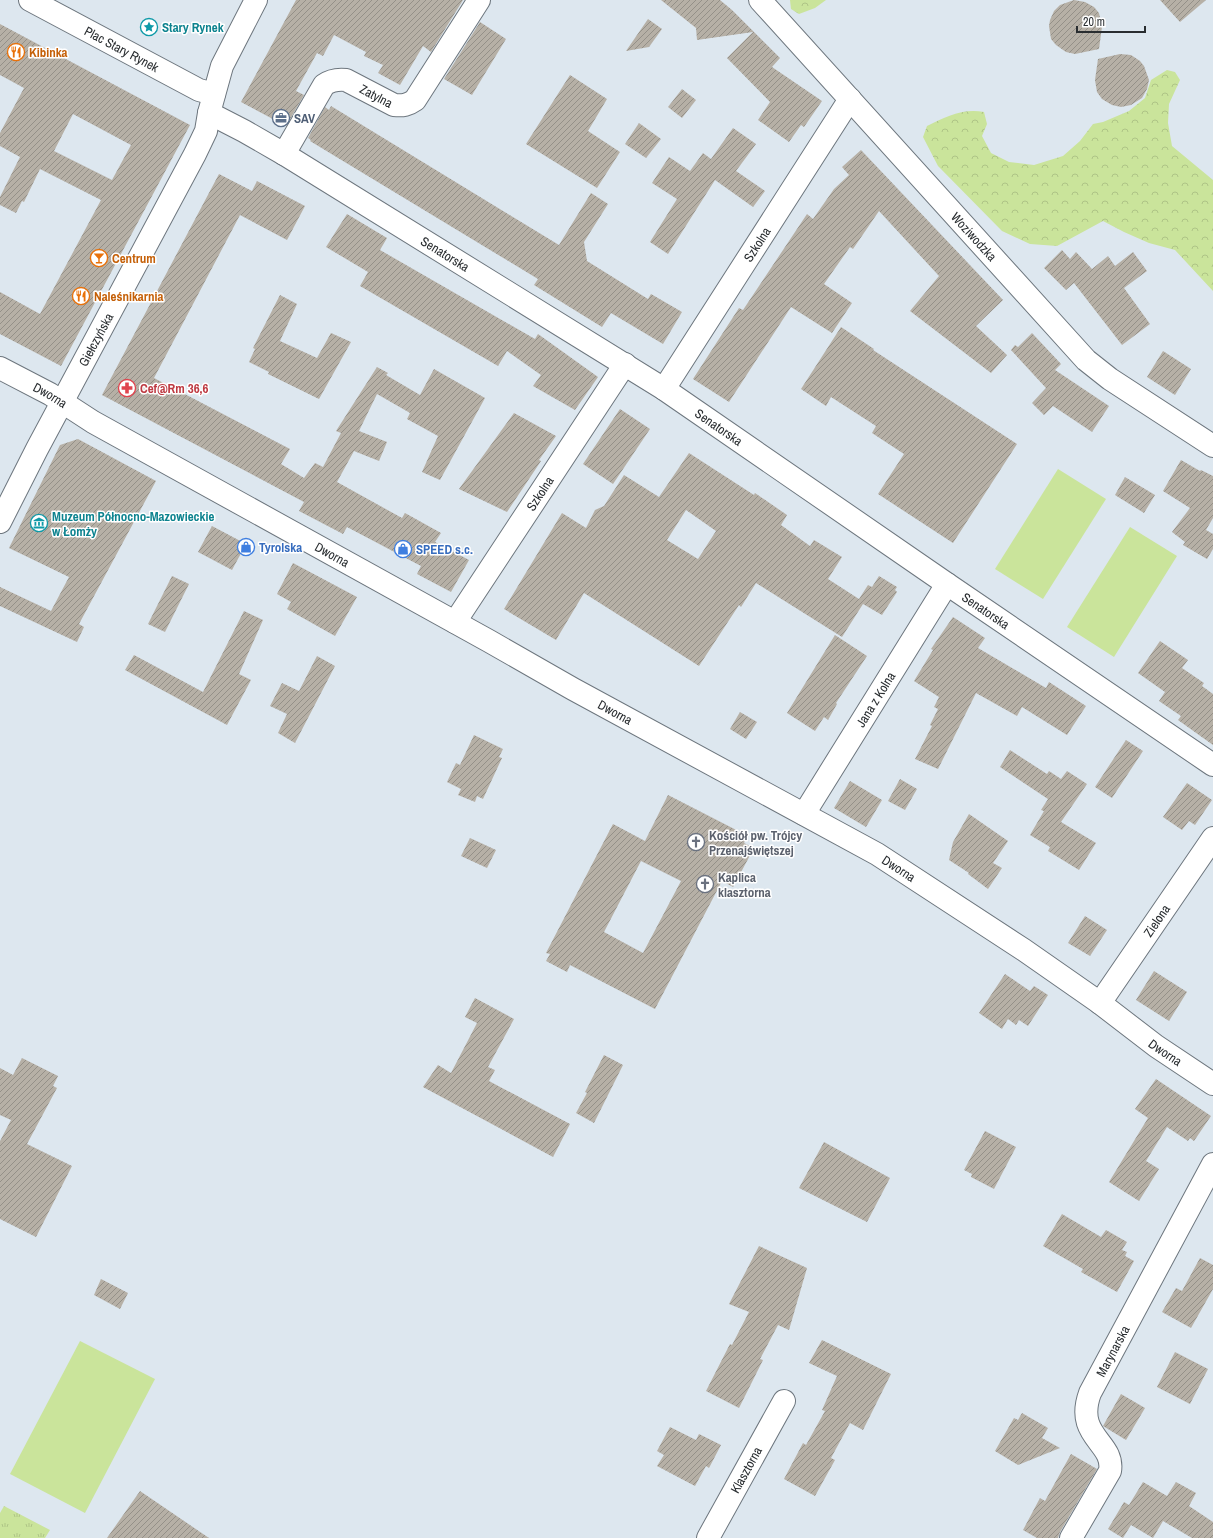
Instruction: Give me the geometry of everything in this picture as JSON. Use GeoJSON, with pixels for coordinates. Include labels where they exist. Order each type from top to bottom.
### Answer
{"type":"FeatureCollection","features":[{"type":"Feature","properties":{"kind":"street","name":"Plac Stary Rynek"},"geometry":{"type":"LineString","coordinates":[[30,0],[199,90],[212,104]]}},
{"type":"Feature","properties":{"kind":"street"},"geometry":{"type":"LineString","coordinates":[[212,104],[225,59],[256,0]]}},
{"type":"Feature","properties":{"kind":"street","name":"Zatylna"},"geometry":{"type":"LineString","coordinates":[[284,154],[324,85],[329,82],[338,79],[346,80],[394,105],[402,106],[415,100],[479,0]]}},
{"type":"Feature","properties":{"kind":"street","name":"Woziwodzka"},"geometry":{"type":"LineString","coordinates":[[760,0],[1086,360],[1110,379],[1213,446]]}},
{"type":"Feature","properties":{"kind":"street","name":"Szkolna"},"geometry":{"type":"LineString","coordinates":[[664,389],[850,99]]}},
{"type":"Feature","properties":{"kind":"street","name":"Senatorska"},"geometry":{"type":"LineString","coordinates":[[212,104],[244,131],[284,154],[664,389],[1213,765]]}},
{"type":"Feature","properties":{"kind":"street","name":"Giełczyńska"},"geometry":{"type":"LineString","coordinates":[[0,522],[195,154],[206,131],[212,104]]}},
{"type":"Feature","properties":{"kind":"street","name":"Szkolna"},"geometry":{"type":"LineString","coordinates":[[455,622],[625,364]]}},
{"type":"Feature","properties":{"kind":"street","name":"Dworna"},"geometry":{"type":"LineString","coordinates":[[0,368],[50,394],[93,422],[573,689],[877,854],[1024,950],[1100,1003],[1156,1046],[1213,1084]]}},
{"type":"Feature","properties":{"kind":"street","name":"Jana z Kolna"},"geometry":{"type":"LineString","coordinates":[[804,814],[947,584]]}},
{"type":"Feature","properties":{"kind":"street","name":"Zielona"},"geometry":{"type":"LineString","coordinates":[[1100,1003],[1213,838]]}},
{"type":"Feature","properties":{"kind":"street","name":"Marynarska"},"geometry":{"type":"LineString","coordinates":[[1071,1538],[1110,1471],[1111,1465],[1107,1452],[1088,1426],[1086,1405],[1090,1394],[1213,1164]]}},
{"type":"Feature","properties":{"kind":"street","name":"Klasztorna"},"geometry":{"type":"LineString","coordinates":[[708,1538],[784,1401]]}},
{"type":"Feature","properties":{"kind":"green space"},"geometry":{"type":"Polygon","coordinates":[[[790,0],[826,0],[815,8],[799,14],[791,9],[790,0]]]}},
{"type":"Feature","properties":{"kind":"green space"},"geometry":{"type":"Polygon","coordinates":[[[1167,70],[1175,72],[1180,80],[1169,104],[1168,123],[1172,146],[1213,180],[1213,291],[1175,250],[1149,243],[1103,221],[1057,246],[1030,244],[1002,231],[938,166],[923,137],[927,126],[954,114],[969,111],[984,112],[987,124],[982,136],[991,153],[1009,162],[1034,165],[1063,156],[1080,141],[1093,124],[1103,122],[1129,111],[1145,98],[1151,80],[1167,70]]]}},
{"type":"Feature","properties":{"kind":"green space"},"geometry":{"type":"Polygon","coordinates":[[[1058,469],[1106,499],[1043,599],[995,569],[1058,469]]]}},
{"type":"Feature","properties":{"kind":"green space"},"geometry":{"type":"Polygon","coordinates":[[[1130,527],[1177,556],[1114,657],[1067,627],[1130,527]]]}},
{"type":"Feature","properties":{"kind":"green space"},"geometry":{"type":"Polygon","coordinates":[[[80,1341],[155,1379],[85,1513],[10,1474],[80,1341]]]}},
{"type":"Feature","properties":{"kind":"green space"},"geometry":{"type":"Polygon","coordinates":[[[4,1506],[50,1530],[45,1538],[0,1538],[0,1513],[4,1506]]]}},
{"type":"Feature","properties":{"kind":"building"},"geometry":{"type":"Polygon","coordinates":[[[296,0],[463,0],[431,52],[423,46],[400,85],[378,73],[383,65],[364,56],[366,52],[334,35],[323,56],[317,53],[296,91],[304,95],[286,126],[241,102],[296,0]]]}},
{"type":"Feature","properties":{"kind":"building"},"geometry":{"type":"Polygon","coordinates":[[[661,0],[720,0],[732,10],[780,58],[772,67],[822,101],[804,127],[801,125],[789,142],[758,120],[770,102],[727,58],[753,32],[697,40],[696,28],[661,0]]]}},
{"type":"Feature","properties":{"kind":"building"},"geometry":{"type":"Polygon","coordinates":[[[1074,0],[1085,2],[1094,7],[1099,13],[1102,27],[1099,49],[1075,54],[1066,52],[1056,45],[1051,39],[1049,26],[1054,11],[1060,5],[1074,0]]]}},
{"type":"Feature","properties":{"kind":"building"},"geometry":{"type":"Polygon","coordinates":[[[1160,0],[1206,0],[1180,22],[1160,0]]]}},
{"type":"Feature","properties":{"kind":"building"},"geometry":{"type":"Polygon","coordinates":[[[648,19],[662,29],[649,47],[626,51],[648,19]]]}},
{"type":"Feature","properties":{"kind":"building"},"geometry":{"type":"Polygon","coordinates":[[[480,22],[506,39],[472,95],[444,79],[480,22]]]}},
{"type":"Feature","properties":{"kind":"building"},"geometry":{"type":"Polygon","coordinates":[[[0,24],[190,125],[61,366],[0,334],[0,292],[40,314],[101,200],[40,169],[24,202],[22,201],[16,213],[0,205],[0,197],[20,157],[0,146],[0,133],[24,88],[0,75],[0,24]],[[73,114],[54,151],[112,180],[131,145],[73,114]]]}},
{"type":"Feature","properties":{"kind":"building"},"geometry":{"type":"Polygon","coordinates":[[[1120,54],[1131,55],[1140,61],[1144,66],[1149,80],[1147,89],[1142,98],[1131,105],[1121,107],[1112,105],[1102,99],[1097,92],[1095,80],[1098,59],[1120,54]]]}},
{"type":"Feature","properties":{"kind":"building"},"geometry":{"type":"Polygon","coordinates":[[[570,75],[607,99],[588,131],[620,152],[597,188],[526,144],[570,75]]]}},
{"type":"Feature","properties":{"kind":"building"},"geometry":{"type":"Polygon","coordinates":[[[682,89],[696,100],[682,118],[668,107],[682,89]]]}},
{"type":"Feature","properties":{"kind":"building"},"geometry":{"type":"Polygon","coordinates":[[[331,106],[559,245],[591,193],[608,204],[584,242],[587,261],[648,299],[651,294],[682,312],[663,344],[611,313],[602,327],[534,285],[538,279],[310,141],[311,140],[308,138],[325,107],[329,110],[331,106]]]}},
{"type":"Feature","properties":{"kind":"building"},"geometry":{"type":"Polygon","coordinates":[[[639,123],[661,139],[646,158],[625,144],[639,123]]]}},
{"type":"Feature","properties":{"kind":"building"},"geometry":{"type":"Polygon","coordinates":[[[733,128],[756,144],[736,171],[765,191],[753,207],[715,180],[668,254],[650,242],[677,199],[652,183],[669,157],[690,171],[703,153],[711,159],[733,128]]]}},
{"type":"Feature","properties":{"kind":"building"},"geometry":{"type":"Polygon","coordinates":[[[861,150],[1003,300],[976,326],[1007,355],[991,373],[910,311],[939,276],[879,211],[853,249],[850,247],[824,284],[852,303],[832,333],[791,307],[729,402],[693,379],[739,308],[743,310],[807,214],[813,219],[834,189],[849,175],[842,167],[861,150]]]}},
{"type":"Feature","properties":{"kind":"building"},"geometry":{"type":"Polygon","coordinates":[[[219,174],[252,191],[257,181],[305,206],[287,240],[240,215],[154,378],[290,449],[281,464],[304,478],[315,463],[323,467],[341,433],[336,431],[377,367],[388,373],[386,375],[420,395],[434,369],[485,398],[440,480],[422,472],[438,436],[407,419],[410,413],[377,394],[359,431],[387,442],[379,461],[354,451],[337,482],[402,518],[405,513],[441,533],[435,542],[469,560],[451,592],[417,574],[421,566],[347,527],[343,534],[299,511],[304,502],[102,395],[219,174]]]}},
{"type":"Feature","properties":{"kind":"building"},"geometry":{"type":"Polygon","coordinates":[[[347,214],[387,238],[380,250],[535,339],[538,334],[598,377],[575,410],[533,386],[541,375],[507,351],[498,366],[360,286],[368,272],[326,247],[347,214]]]}},
{"type":"Feature","properties":{"kind":"building"},"geometry":{"type":"Polygon","coordinates":[[[1062,250],[1070,259],[1076,252],[1092,269],[1108,256],[1115,266],[1133,252],[1147,271],[1124,288],[1150,324],[1122,345],[1074,283],[1066,290],[1044,268],[1062,250]]]}},
{"type":"Feature","properties":{"kind":"building"},"geometry":{"type":"Polygon","coordinates":[[[280,295],[297,304],[280,341],[317,358],[331,333],[351,342],[319,399],[268,374],[269,372],[249,362],[255,349],[253,348],[280,295]]]}},
{"type":"Feature","properties":{"kind":"building"},"geometry":{"type":"Polygon","coordinates":[[[841,327],[874,349],[873,350],[1017,444],[953,543],[878,494],[904,454],[872,433],[876,426],[831,397],[826,406],[801,389],[841,327]]]}},
{"type":"Feature","properties":{"kind":"building"},"geometry":{"type":"Polygon","coordinates":[[[1032,333],[1061,364],[1055,370],[1109,406],[1092,432],[1053,406],[1044,415],[1032,403],[1046,388],[1011,350],[1015,345],[1018,347],[1032,333]]]}},
{"type":"Feature","properties":{"kind":"building"},"geometry":{"type":"Polygon","coordinates":[[[1163,351],[1191,369],[1175,395],[1147,377],[1163,351]]]}},
{"type":"Feature","properties":{"kind":"building"},"geometry":{"type":"Polygon","coordinates":[[[620,409],[650,429],[613,484],[583,464],[620,409]]]}},
{"type":"Feature","properties":{"kind":"building"},"geometry":{"type":"Polygon","coordinates":[[[514,413],[556,436],[539,460],[541,461],[507,512],[459,489],[514,413]]]}},
{"type":"Feature","properties":{"kind":"building","name":"Muzeum Północno-Mazowieckie w Łomży"},"geometry":{"type":"Polygon","coordinates":[[[78,439],[156,481],[79,624],[84,627],[77,642],[0,606],[0,587],[51,611],[69,577],[9,548],[60,445],[78,439]]]}},
{"type":"Feature","properties":{"kind":"building"},"geometry":{"type":"Polygon","coordinates":[[[689,453],[754,495],[755,493],[787,515],[781,525],[810,546],[814,540],[842,557],[828,579],[859,599],[868,585],[872,587],[879,576],[897,587],[895,590],[897,592],[882,615],[863,604],[842,637],[756,583],[741,607],[739,605],[699,666],[584,593],[556,640],[504,609],[562,513],[586,528],[595,510],[604,506],[624,475],[659,497],[689,453]],[[686,510],[667,540],[698,559],[716,531],[686,510]]]}},
{"type":"Feature","properties":{"kind":"building"},"geometry":{"type":"Polygon","coordinates":[[[1181,460],[1200,471],[1201,470],[1213,476],[1213,518],[1206,530],[1213,534],[1213,549],[1207,559],[1183,545],[1185,542],[1172,532],[1190,508],[1163,491],[1181,460]]]}},
{"type":"Feature","properties":{"kind":"building"},"geometry":{"type":"Polygon","coordinates":[[[1125,477],[1155,495],[1144,513],[1115,495],[1125,477]]]}},
{"type":"Feature","properties":{"kind":"building"},"geometry":{"type":"Polygon","coordinates":[[[212,526],[246,544],[232,570],[198,552],[212,526]]]}},
{"type":"Feature","properties":{"kind":"building"},"geometry":{"type":"Polygon","coordinates":[[[293,563],[357,597],[335,636],[287,609],[291,602],[277,594],[293,563]]]}},
{"type":"Feature","properties":{"kind":"building"},"geometry":{"type":"Polygon","coordinates":[[[172,576],[189,584],[165,632],[148,624],[172,576]]]}},
{"type":"Feature","properties":{"kind":"building"},"geometry":{"type":"Polygon","coordinates":[[[244,611],[263,620],[239,674],[251,680],[227,725],[125,670],[134,655],[203,692],[244,611]]]}},
{"type":"Feature","properties":{"kind":"building"},"geometry":{"type":"Polygon","coordinates":[[[953,617],[985,638],[978,648],[1046,688],[1049,682],[1086,706],[1067,735],[1022,707],[1017,716],[976,693],[938,769],[915,759],[932,726],[930,725],[938,709],[934,707],[939,697],[914,681],[933,650],[931,649],[953,617]]]}},
{"type":"Feature","properties":{"kind":"building"},"geometry":{"type":"Polygon","coordinates":[[[835,635],[867,656],[836,703],[837,704],[828,720],[824,717],[815,731],[787,713],[835,635]]]}},
{"type":"Feature","properties":{"kind":"building"},"geometry":{"type":"Polygon","coordinates":[[[1160,641],[1188,660],[1182,668],[1204,683],[1202,686],[1213,694],[1213,745],[1178,720],[1181,716],[1159,701],[1165,692],[1138,673],[1160,641]]]}},
{"type":"Feature","properties":{"kind":"building"},"geometry":{"type":"Polygon","coordinates":[[[317,656],[335,666],[295,743],[278,733],[287,714],[270,706],[282,683],[299,691],[317,656]]]}},
{"type":"Feature","properties":{"kind":"building"},"geometry":{"type":"Polygon","coordinates":[[[740,712],[757,722],[746,739],[730,729],[740,712]]]}},
{"type":"Feature","properties":{"kind":"building"},"geometry":{"type":"Polygon","coordinates":[[[474,735],[503,749],[499,757],[502,758],[483,799],[477,796],[475,802],[458,795],[461,789],[447,782],[456,763],[460,765],[474,735]]]}},
{"type":"Feature","properties":{"kind":"building"},"geometry":{"type":"Polygon","coordinates":[[[1126,740],[1143,751],[1112,798],[1095,787],[1126,740]]]}},
{"type":"Feature","properties":{"kind":"building"},"geometry":{"type":"Polygon","coordinates":[[[1010,750],[1047,774],[1049,771],[1061,779],[1067,771],[1087,784],[1061,822],[1096,843],[1079,870],[1048,851],[1050,847],[1030,835],[1044,811],[1041,810],[1048,799],[1000,767],[1010,750]]]}},
{"type":"Feature","properties":{"kind":"building"},"geometry":{"type":"Polygon","coordinates":[[[900,779],[917,789],[905,810],[888,801],[900,779]]]}},
{"type":"Feature","properties":{"kind":"building"},"geometry":{"type":"Polygon","coordinates":[[[850,781],[882,800],[866,827],[834,808],[850,781]]]}},
{"type":"Feature","properties":{"kind":"building"},"geometry":{"type":"Polygon","coordinates":[[[1187,783],[1212,800],[1195,825],[1189,821],[1182,830],[1163,817],[1187,783]]]}},
{"type":"Feature","properties":{"kind":"building"},"geometry":{"type":"Polygon","coordinates":[[[668,795],[748,836],[744,843],[754,848],[733,887],[722,881],[655,1009],[570,965],[567,972],[546,961],[550,954],[546,953],[613,824],[645,841],[668,795]],[[641,861],[604,932],[643,953],[681,881],[641,861]]]}},
{"type":"Feature","properties":{"kind":"building"},"geometry":{"type":"Polygon","coordinates":[[[969,814],[1008,841],[993,863],[1002,868],[988,889],[968,874],[969,873],[949,860],[953,842],[969,814]]]}},
{"type":"Feature","properties":{"kind":"building"},"geometry":{"type":"Polygon","coordinates":[[[470,838],[496,850],[487,868],[461,856],[470,838]]]}},
{"type":"Feature","properties":{"kind":"building"},"geometry":{"type":"Polygon","coordinates":[[[1085,916],[1107,930],[1090,956],[1068,943],[1085,916]]]}},
{"type":"Feature","properties":{"kind":"building"},"geometry":{"type":"Polygon","coordinates":[[[1154,971],[1187,992],[1169,1021],[1136,1000],[1154,971]]]}},
{"type":"Feature","properties":{"kind":"building"},"geometry":{"type":"Polygon","coordinates":[[[1005,974],[1030,991],[1034,986],[1048,995],[1028,1026],[1019,1020],[1016,1025],[1008,1019],[1002,1029],[979,1013],[1005,974]]]}},
{"type":"Feature","properties":{"kind":"building"},"geometry":{"type":"Polygon","coordinates":[[[475,998],[514,1019],[488,1067],[495,1070],[489,1081],[570,1124],[553,1157],[423,1087],[438,1065],[451,1073],[477,1023],[465,1017],[475,998]]]}},
{"type":"Feature","properties":{"kind":"building"},"geometry":{"type":"Polygon","coordinates":[[[604,1055],[623,1065],[594,1123],[576,1113],[587,1093],[585,1092],[604,1055]]]}},
{"type":"Feature","properties":{"kind":"building"},"geometry":{"type":"Polygon","coordinates":[[[22,1058],[58,1076],[53,1086],[57,1088],[27,1144],[72,1166],[36,1237],[0,1219],[0,1141],[11,1120],[0,1115],[0,1068],[13,1075],[22,1058]]]}},
{"type":"Feature","properties":{"kind":"building"},"geometry":{"type":"Polygon","coordinates":[[[1156,1079],[1211,1116],[1194,1141],[1190,1138],[1188,1141],[1167,1127],[1146,1161],[1159,1169],[1139,1201],[1109,1182],[1148,1118],[1135,1109],[1156,1079]]]}},
{"type":"Feature","properties":{"kind":"building"},"geometry":{"type":"Polygon","coordinates":[[[985,1131],[1016,1147],[994,1189],[971,1177],[972,1174],[964,1170],[985,1131]]]}},
{"type":"Feature","properties":{"kind":"building"},"geometry":{"type":"Polygon","coordinates":[[[824,1142],[890,1178],[867,1222],[799,1188],[824,1142]]]}},
{"type":"Feature","properties":{"kind":"building"},"geometry":{"type":"Polygon","coordinates":[[[1062,1214],[1101,1237],[1106,1230],[1127,1242],[1122,1250],[1127,1252],[1125,1256],[1134,1261],[1117,1292],[1081,1272],[1083,1269],[1043,1246],[1062,1214]]]}},
{"type":"Feature","properties":{"kind":"building"},"geometry":{"type":"Polygon","coordinates":[[[759,1246],[807,1268],[789,1330],[778,1325],[760,1359],[763,1360],[739,1408],[706,1391],[730,1344],[732,1345],[749,1312],[729,1304],[759,1246]]]}},
{"type":"Feature","properties":{"kind":"building"},"geometry":{"type":"Polygon","coordinates":[[[1200,1258],[1213,1265],[1213,1289],[1191,1328],[1162,1312],[1176,1288],[1182,1291],[1200,1258]]]}},
{"type":"Feature","properties":{"kind":"building"},"geometry":{"type":"Polygon","coordinates":[[[101,1279],[128,1293],[120,1309],[94,1295],[101,1279]]]}},
{"type":"Feature","properties":{"kind":"building"},"geometry":{"type":"Polygon","coordinates":[[[822,1340],[891,1374],[863,1430],[850,1423],[831,1458],[835,1460],[815,1496],[784,1479],[803,1443],[806,1445],[825,1411],[822,1410],[837,1376],[809,1363],[822,1340]]]}},
{"type":"Feature","properties":{"kind":"building"},"geometry":{"type":"Polygon","coordinates":[[[1175,1352],[1208,1369],[1190,1404],[1157,1387],[1175,1352]]]}},
{"type":"Feature","properties":{"kind":"building"},"geometry":{"type":"Polygon","coordinates":[[[1121,1394],[1145,1408],[1126,1440],[1103,1426],[1121,1394]]]}},
{"type":"Feature","properties":{"kind":"building"},"geometry":{"type":"Polygon","coordinates":[[[1022,1413],[1048,1428],[1042,1438],[1060,1448],[1018,1465],[995,1451],[1014,1418],[1018,1420],[1022,1413]]]}},
{"type":"Feature","properties":{"kind":"building"},"geometry":{"type":"Polygon","coordinates":[[[670,1427],[696,1440],[699,1434],[721,1445],[709,1468],[706,1466],[695,1486],[657,1466],[664,1455],[657,1451],[670,1427]]]}},
{"type":"Feature","properties":{"kind":"building"},"geometry":{"type":"Polygon","coordinates":[[[1071,1454],[1097,1469],[1060,1532],[1058,1538],[1037,1538],[1023,1530],[1040,1498],[1045,1501],[1071,1454]]]}},
{"type":"Feature","properties":{"kind":"building"},"geometry":{"type":"Polygon","coordinates":[[[1143,1482],[1167,1496],[1176,1482],[1196,1493],[1189,1506],[1213,1522],[1213,1538],[1192,1538],[1163,1521],[1153,1538],[1131,1525],[1123,1538],[1108,1529],[1124,1502],[1129,1505],[1143,1482]]]}},
{"type":"Feature","properties":{"kind":"building"},"geometry":{"type":"Polygon","coordinates":[[[140,1491],[209,1538],[107,1538],[140,1491]]]}},
{"type":"Feature","properties":{"kind":"place","name":"Stary Rynek"},"geometry":{"type":"Point","coordinates":[149,27]}},
{"type":"Feature","properties":{"kind":"place","name":"Kibinka"},"geometry":{"type":"Point","coordinates":[16,52]}},
{"type":"Feature","properties":{"kind":"place","name":"SAV"},"geometry":{"type":"Point","coordinates":[281,118]}},
{"type":"Feature","properties":{"kind":"place","name":"Centrum"},"geometry":{"type":"Point","coordinates":[99,258]}},
{"type":"Feature","properties":{"kind":"place","name":"Naleśnikarnia"},"geometry":{"type":"Point","coordinates":[81,296]}},
{"type":"Feature","properties":{"kind":"place","name":"Cef@Rm 36,6"},"geometry":{"type":"Point","coordinates":[127,388]}},
{"type":"Feature","properties":{"kind":"place","name":"Muzeum Północno-Mazowieckie w Łomży"},"geometry":{"type":"Point","coordinates":[39,523]}},
{"type":"Feature","properties":{"kind":"place","name":"Tyrolska"},"geometry":{"type":"Point","coordinates":[246,547]}},
{"type":"Feature","properties":{"kind":"place","name":"SPEED s.c."},"geometry":{"type":"Point","coordinates":[403,549]}},
{"type":"Feature","properties":{"kind":"place","name":"Kościół pw. Trójcy Przenajświętszej"},"geometry":{"type":"Point","coordinates":[696,842]}},
{"type":"Feature","properties":{"kind":"place","name":"Kaplica klasztorna"},"geometry":{"type":"Point","coordinates":[705,884]}}]}
